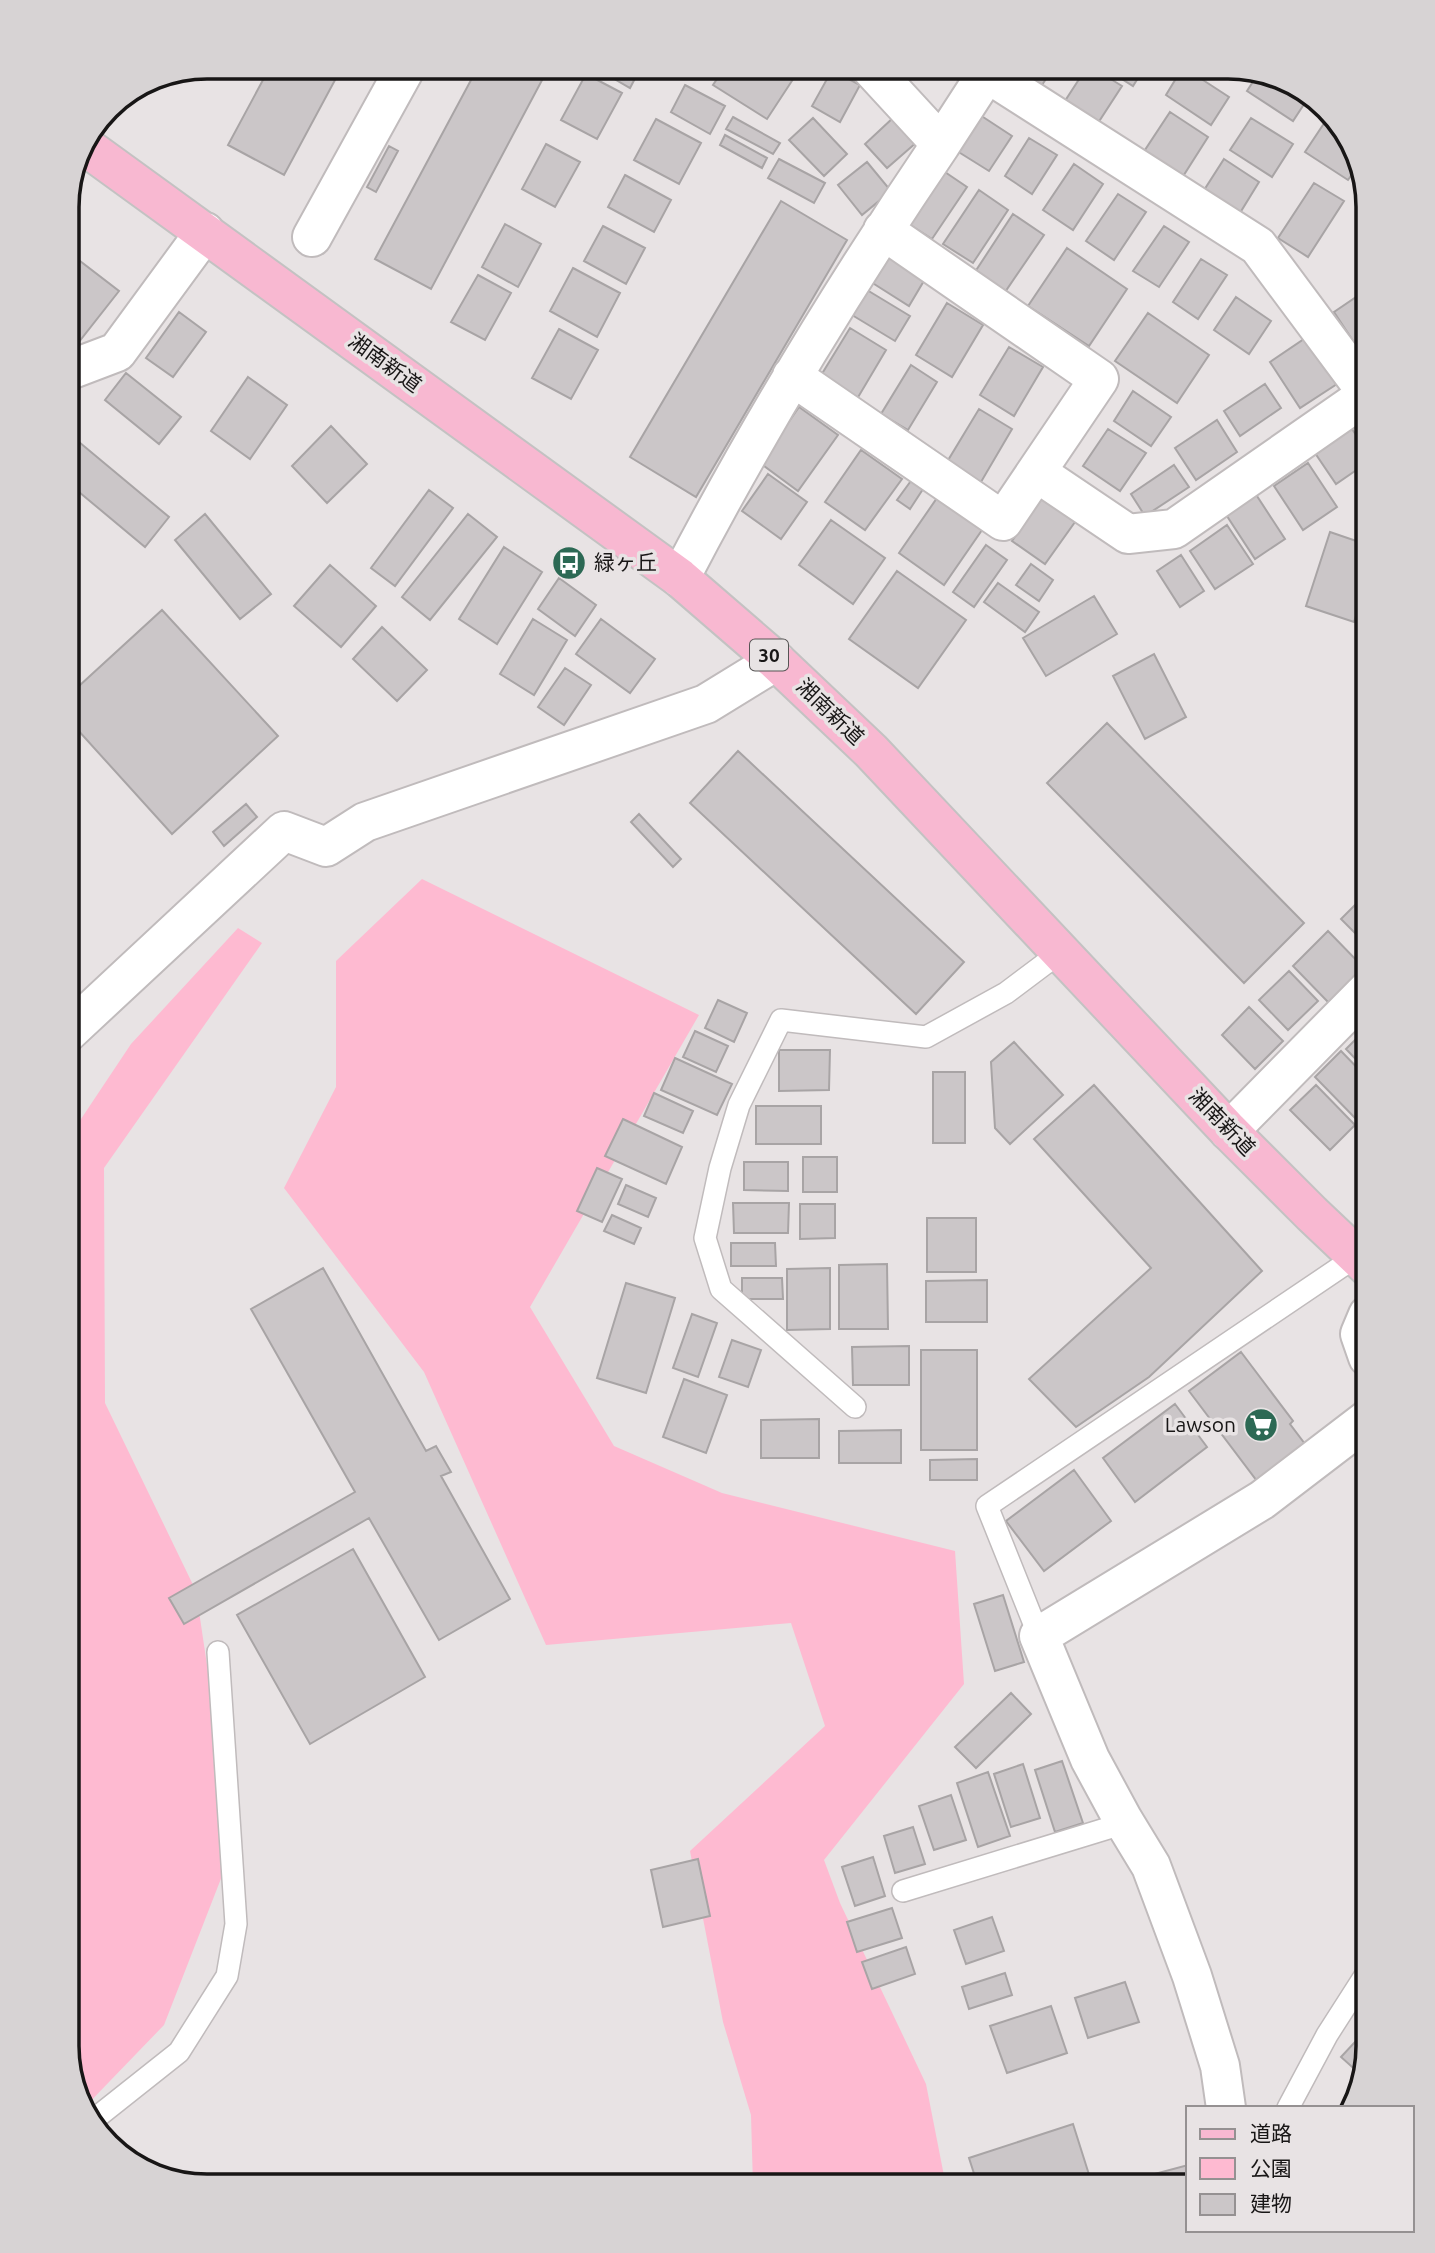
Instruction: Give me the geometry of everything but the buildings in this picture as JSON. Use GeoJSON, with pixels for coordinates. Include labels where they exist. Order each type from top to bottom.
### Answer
{"type":"FeatureCollection","features":[{"type":"Feature","properties":{"kind":"main road","name":"湘南新道"},"geometry":{"type":"LineString","coordinates":[[92,151],[680,578],[776,661],[871,751],[1229,1131],[1356,1255]]}},
{"type":"Feature","properties":{"kind":"street"},"geometry":{"type":"LineString","coordinates":[[312,237],[399,79]]}},
{"type":"Feature","properties":{"kind":"street"},"geometry":{"type":"LineString","coordinates":[[881,79],[941,144]]}},
{"type":"Feature","properties":{"kind":"street"},"geometry":{"type":"LineString","coordinates":[[680,578],[737,470],[792,376],[883,230],[983,79]]}},
{"type":"Feature","properties":{"kind":"street"},"geometry":{"type":"LineString","coordinates":[[996,79],[1258,246],[1356,379]]}},
{"type":"Feature","properties":{"kind":"street"},"geometry":{"type":"LineString","coordinates":[[792,376],[1003,521],[1099,379],[883,230]]}},
{"type":"Feature","properties":{"kind":"street"},"geometry":{"type":"LineString","coordinates":[[79,366],[117,352],[205,232]]}},
{"type":"Feature","properties":{"kind":"street"},"geometry":{"type":"LineString","coordinates":[[1036,472],[1128,534],[1174,529],[1356,403]]}},
{"type":"Feature","properties":{"kind":"street"},"geometry":{"type":"LineString","coordinates":[[79,1022],[284,831],[326,847],[365,822],[706,704],[776,661]]}},
{"type":"Feature","properties":{"kind":"street"},"geometry":{"type":"LineString","coordinates":[[1229,1131],[1356,1002]]}},
{"type":"Feature","properties":{"kind":"street"},"geometry":{"type":"LineString","coordinates":[[1226,2106],[1220,2066],[1192,1976],[1152,1866],[1090,1759],[1039,1636],[1262,1500],[1356,1428]]}},
{"type":"Feature","properties":{"kind":"lane"},"geometry":{"type":"LineString","coordinates":[[855,1407],[721,1289],[705,1238],[720,1168],[739,1105],[781,1020],[926,1037],[1006,993],[1062,951]]}},
{"type":"Feature","properties":{"kind":"lane"},"geometry":{"type":"LineString","coordinates":[[1039,1636],[987,1506],[1356,1267]]}},
{"type":"Feature","properties":{"kind":"lane"},"geometry":{"type":"LineString","coordinates":[[99,2115],[179,2052],[227,1976],[236,1924],[218,1652]]}},
{"type":"Feature","properties":{"kind":"lane"},"geometry":{"type":"LineString","coordinates":[[903,1891],[1125,1823]]}},
{"type":"Feature","properties":{"kind":"lane"},"geometry":{"type":"LineString","coordinates":[[1289,2106],[1327,2035],[1356,1990]]}},
{"type":"Feature","properties":{"kind":"green space"},"geometry":{"type":"Polygon","coordinates":[[[422,879],[699,1015],[530,1307],[614,1446],[722,1493],[955,1551],[964,1684],[824,1860],[840,1903],[926,2084],[944,2174],[753,2174],[751,2115],[723,2022],[690,1851],[825,1726],[791,1623],[546,1645],[424,1372],[284,1188],[336,1087],[336,961],[422,879]]]}},
{"type":"Feature","properties":{"kind":"green space"},"geometry":{"type":"Polygon","coordinates":[[[238,928],[262,943],[104,1168],[105,1403],[196,1591],[212,1699],[222,1876],[164,2025],[91,2101],[81,2071],[79,2055],[79,1122],[131,1044],[238,928]]]}},
{"type":"Feature","properties":{"kind":"place","name":"緑ヶ丘"},"geometry":{"type":"Point","coordinates":[569,563]}},
{"type":"Feature","properties":{"kind":"place","name":"Lawson"},"geometry":{"type":"Point","coordinates":[1261,1425]}}]}
